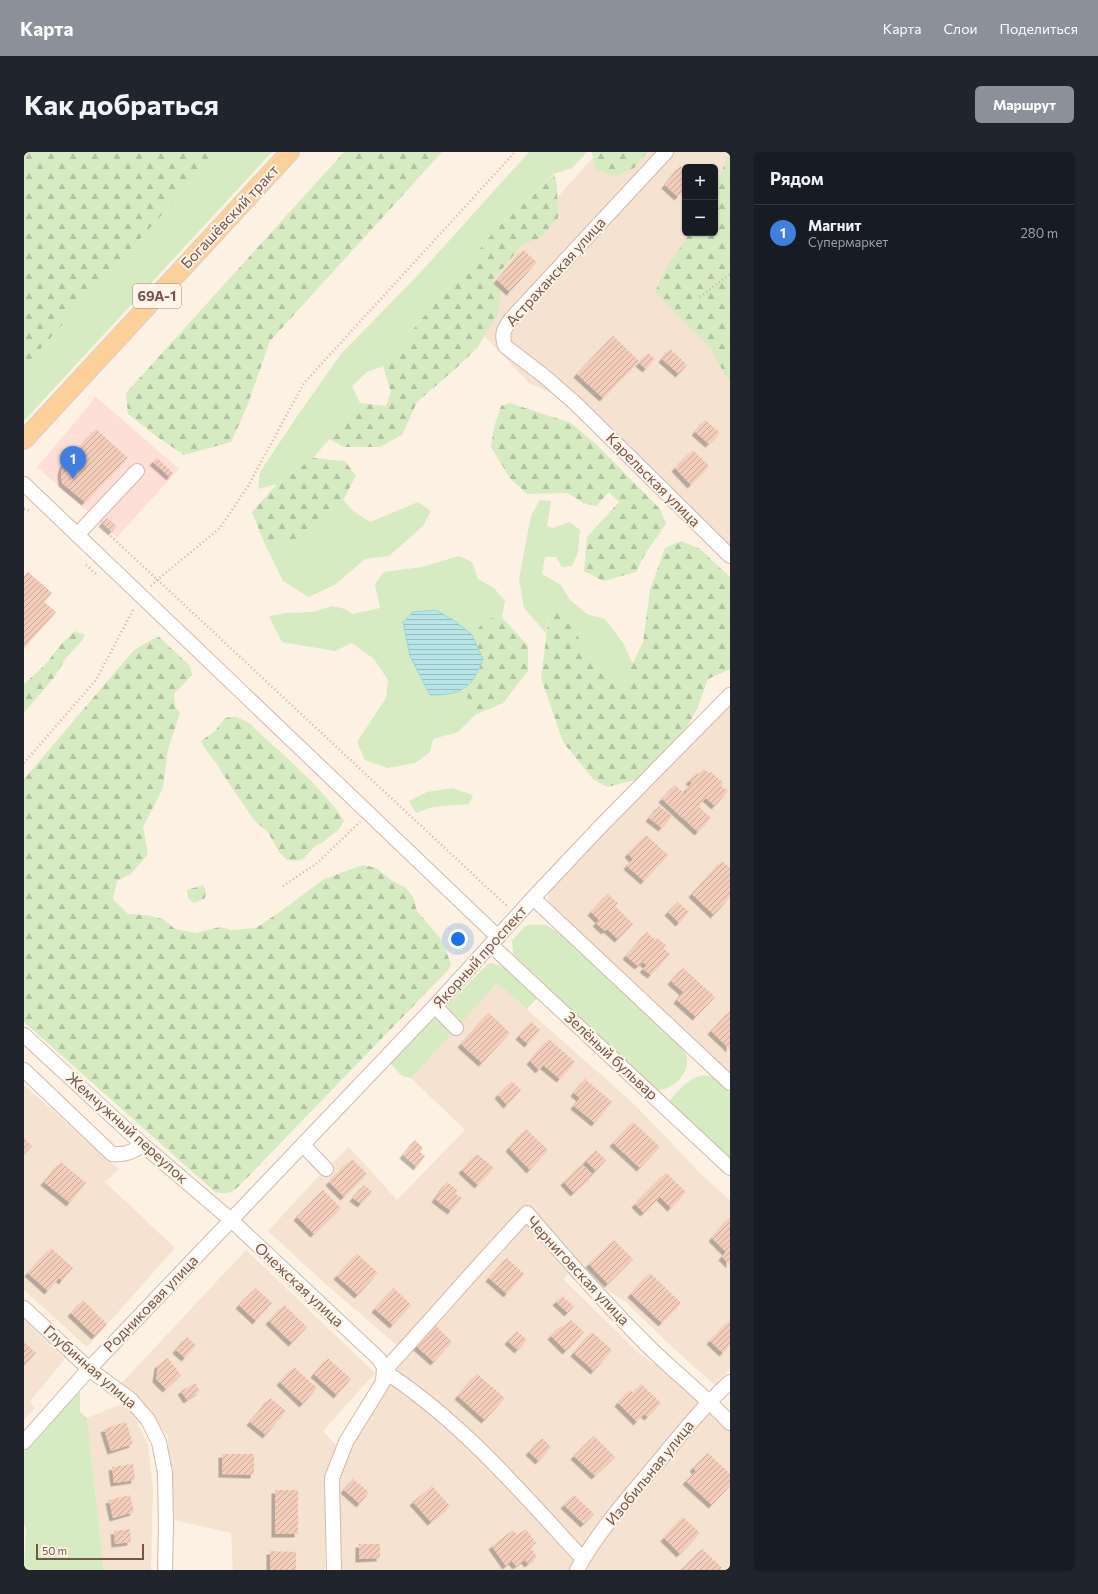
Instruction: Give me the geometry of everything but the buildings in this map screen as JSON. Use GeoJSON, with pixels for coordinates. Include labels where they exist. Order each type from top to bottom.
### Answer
{"type":"FeatureCollection","features":[{"type":"Feature","properties":{"kind":"main road","name":"Богашёвский тракт"},"geometry":{"type":"LineString","coordinates":[[24,440],[290,152]]}},
{"type":"Feature","properties":{"kind":"street","name":"Астраханская улица"},"geometry":{"type":"LineString","coordinates":[[576,404],[544,376],[505,346],[503,330],[511,319],[666,152]]}},
{"type":"Feature","properties":{"kind":"street","name":"Карельская улица"},"geometry":{"type":"LineString","coordinates":[[576,404],[730,556]]}},
{"type":"Feature","properties":{"kind":"street"},"geometry":{"type":"LineString","coordinates":[[77,535],[137,471]]}},
{"type":"Feature","properties":{"kind":"street","name":"Зелёный бульвар"},"geometry":{"type":"LineString","coordinates":[[24,484],[368,813],[495,941],[730,1168]]}},
{"type":"Feature","properties":{"kind":"street","name":"Якорный проспект"},"geometry":{"type":"LineString","coordinates":[[231,1220],[435,1006],[599,828],[730,695]]}},
{"type":"Feature","properties":{"kind":"street"},"geometry":{"type":"LineString","coordinates":[[533,898],[730,1083]]}},
{"type":"Feature","properties":{"kind":"street"},"geometry":{"type":"LineString","coordinates":[[435,1006],[456,1028]]}},
{"type":"Feature","properties":{"kind":"street","name":"Жемчужный переулок"},"geometry":{"type":"LineString","coordinates":[[24,1036],[143,1145],[231,1220]]}},
{"type":"Feature","properties":{"kind":"street"},"geometry":{"type":"LineString","coordinates":[[24,1070],[112,1154],[131,1153],[143,1145]]}},
{"type":"Feature","properties":{"kind":"street"},"geometry":{"type":"LineString","coordinates":[[302,1145],[326,1169]]}},
{"type":"Feature","properties":{"kind":"street","name":"Черниговская улица"},"geometry":{"type":"LineString","coordinates":[[384,1371],[411,1343],[527,1213],[581,1276],[647,1345],[709,1400],[730,1422]]}},
{"type":"Feature","properties":{"kind":"street","name":"Онежская улица"},"geometry":{"type":"LineString","coordinates":[[231,1220],[367,1350],[379,1359],[384,1367],[384,1371]]}},
{"type":"Feature","properties":{"kind":"street","name":"Родниковая улица"},"geometry":{"type":"LineString","coordinates":[[24,1442],[89,1369],[231,1220]]}},
{"type":"Feature","properties":{"kind":"street","name":"Глубинная улица"},"geometry":{"type":"LineString","coordinates":[[24,1308],[89,1369],[131,1400],[148,1420],[159,1442],[165,1472],[165,1570]]}},
{"type":"Feature","properties":{"kind":"street"},"geometry":{"type":"LineString","coordinates":[[384,1371],[427,1402],[487,1455],[580,1564]]}},
{"type":"Feature","properties":{"kind":"street"},"geometry":{"type":"LineString","coordinates":[[334,1570],[332,1478],[346,1442],[383,1382],[384,1371]]}},
{"type":"Feature","properties":{"kind":"street","name":"Изобильная улица"},"geometry":{"type":"LineString","coordinates":[[580,1564],[588,1550],[628,1498],[709,1400],[730,1382]]}},
{"type":"Feature","properties":{"kind":"path"},"geometry":{"type":"LineString","coordinates":[[24,763],[96,680],[142,596],[157,580],[220,528],[248,486],[304,383],[515,152]]}},
{"type":"Feature","properties":{"kind":"path"},"geometry":{"type":"LineString","coordinates":[[700,297],[730,274]]}},
{"type":"Feature","properties":{"kind":"path"},"geometry":{"type":"LineString","coordinates":[[92,519],[517,916]]}},
{"type":"Feature","properties":{"kind":"path"},"geometry":{"type":"LineString","coordinates":[[283,886],[316,864],[368,813]]}},
{"type":"Feature","properties":{"kind":"shaded area"},"geometry":{"type":"Polygon","coordinates":[[[598,152],[730,152],[730,560],[571,402],[529,383],[458,308],[598,152]]]}},
{"type":"Feature","properties":{"kind":"shaded area"},"geometry":{"type":"Polygon","coordinates":[[[96,397],[179,469],[117,537],[37,467],[96,397]]]}},
{"type":"Feature","properties":{"kind":"shaded area"},"geometry":{"type":"Polygon","coordinates":[[[730,702],[730,1076],[551,909],[548,897],[551,887],[730,702]]]}},
{"type":"Feature","properties":{"kind":"shaded area"},"geometry":{"type":"Polygon","coordinates":[[[497,983],[634,1104],[704,1177],[730,1200],[730,1369],[715,1385],[670,1345],[626,1302],[602,1287],[577,1259],[564,1280],[639,1353],[696,1394],[698,1401],[696,1409],[624,1493],[583,1546],[571,1570],[339,1570],[336,1483],[382,1377],[408,1355],[320,1279],[268,1231],[318,1177],[349,1147],[397,1200],[465,1130],[411,1078],[497,983]]]}},
{"type":"Feature","properties":{"kind":"shaded area"},"geometry":{"type":"Polygon","coordinates":[[[24,1085],[119,1169],[105,1182],[175,1248],[87,1347],[24,1290],[24,1085]]]}},
{"type":"Feature","properties":{"kind":"shaded area"},"geometry":{"type":"Polygon","coordinates":[[[246,1250],[375,1373],[323,1431],[336,1445],[325,1481],[325,1570],[233,1570],[231,1533],[170,1519],[168,1436],[134,1398],[119,1386],[246,1250]]]}},
{"type":"Feature","properties":{"kind":"shaded area"},"geometry":{"type":"Polygon","coordinates":[[[24,1320],[65,1359],[30,1401],[35,1408],[24,1419],[24,1320]]]}},
{"type":"Feature","properties":{"kind":"shaded area"},"geometry":{"type":"Polygon","coordinates":[[[127,1402],[148,1444],[153,1489],[151,1570],[104,1570],[87,1418],[127,1402]]]}},
{"type":"Feature","properties":{"kind":"shaded area"},"geometry":{"type":"Polygon","coordinates":[[[708,1413],[717,1415],[730,1428],[730,1570],[583,1570],[632,1500],[708,1413]]]}},
{"type":"Feature","properties":{"kind":"green space"},"geometry":{"type":"Polygon","coordinates":[[[24,152],[219,152],[24,367],[24,152]]]}},
{"type":"Feature","properties":{"kind":"green space"},"geometry":{"type":"Polygon","coordinates":[[[219,152],[272,152],[24,421],[24,367],[219,152]]]}},
{"type":"Feature","properties":{"kind":"green space"},"geometry":{"type":"Polygon","coordinates":[[[344,152],[442,152],[270,341],[246,409],[231,442],[184,455],[156,436],[128,414],[126,393],[344,152]]]}},
{"type":"Feature","properties":{"kind":"green space"},"geometry":{"type":"Polygon","coordinates":[[[529,152],[587,152],[572,168],[553,174],[497,228],[383,366],[367,372],[352,386],[360,403],[313,458],[277,484],[258,489],[260,472],[341,354],[419,274],[529,152]]]}},
{"type":"Feature","properties":{"kind":"green space"},"geometry":{"type":"Polygon","coordinates":[[[592,152],[647,152],[634,168],[614,177],[595,168],[592,152]]]}},
{"type":"Feature","properties":{"kind":"green space"},"geometry":{"type":"Polygon","coordinates":[[[730,152],[730,383],[710,348],[655,292],[667,267],[688,236],[718,236],[718,183],[730,152]]]}},
{"type":"Feature","properties":{"kind":"green space"},"geometry":{"type":"Polygon","coordinates":[[[554,174],[557,185],[558,218],[540,238],[523,244],[492,281],[501,291],[498,313],[477,348],[417,402],[402,435],[380,447],[344,447],[329,439],[360,403],[386,406],[391,392],[383,366],[497,228],[554,174]]]}},
{"type":"Feature","properties":{"kind":"green space"},"geometry":{"type":"Polygon","coordinates":[[[510,403],[571,423],[597,445],[660,509],[666,524],[645,554],[636,572],[603,581],[584,571],[587,537],[619,502],[609,492],[596,506],[583,503],[568,493],[527,494],[510,478],[491,447],[494,427],[501,406],[510,403]]]}},
{"type":"Feature","properties":{"kind":"green space"},"geometry":{"type":"Polygon","coordinates":[[[313,458],[345,461],[356,476],[343,500],[294,540],[264,542],[252,512],[277,484],[313,458]]]}},
{"type":"Feature","properties":{"kind":"green space"},"geometry":{"type":"Polygon","coordinates":[[[343,500],[353,511],[370,522],[418,502],[431,511],[423,526],[389,556],[365,559],[336,584],[309,597],[283,581],[264,542],[294,540],[343,500]]]}},
{"type":"Feature","properties":{"kind":"green space"},"geometry":{"type":"Polygon","coordinates":[[[540,500],[551,501],[547,526],[553,528],[570,522],[580,530],[578,552],[572,566],[562,567],[556,557],[545,557],[542,574],[561,585],[570,600],[587,614],[605,619],[623,643],[633,664],[624,682],[605,677],[581,647],[575,624],[550,608],[546,633],[524,608],[519,579],[531,516],[540,500]]]}},
{"type":"Feature","properties":{"kind":"green space"},"geometry":{"type":"Polygon","coordinates":[[[681,541],[700,549],[730,577],[730,669],[708,679],[697,709],[682,737],[635,780],[607,787],[593,779],[563,742],[541,678],[550,608],[567,609],[575,624],[581,647],[605,677],[624,682],[643,642],[650,590],[665,548],[681,541]]]}},
{"type":"Feature","properties":{"kind":"green space"},"geometry":{"type":"Polygon","coordinates":[[[459,556],[472,562],[478,579],[494,588],[505,601],[502,617],[487,619],[472,635],[455,621],[445,695],[464,690],[475,715],[458,732],[433,739],[430,752],[415,763],[388,768],[365,760],[357,742],[386,698],[388,680],[374,659],[352,643],[335,651],[282,642],[269,616],[287,613],[313,612],[332,606],[345,609],[353,614],[380,608],[375,584],[384,572],[422,567],[459,556]]]}},
{"type":"Feature","properties":{"kind":"green space"},"geometry":{"type":"Polygon","coordinates":[[[502,617],[528,646],[528,671],[503,703],[475,715],[464,690],[477,675],[483,659],[472,635],[487,619],[502,617]]]}},
{"type":"Feature","properties":{"kind":"green space"},"geometry":{"type":"Polygon","coordinates":[[[75,631],[85,635],[81,642],[66,658],[53,679],[24,713],[24,684],[45,665],[62,643],[75,631]]]}},
{"type":"Feature","properties":{"kind":"green space"},"geometry":{"type":"Polygon","coordinates":[[[158,636],[190,666],[192,675],[174,694],[175,706],[180,713],[168,749],[163,788],[143,827],[148,854],[131,874],[117,881],[113,899],[128,914],[147,915],[163,919],[175,929],[196,933],[220,927],[232,930],[256,928],[324,879],[363,865],[376,868],[391,880],[406,888],[413,897],[417,911],[441,939],[451,964],[450,968],[238,1187],[233,1191],[224,1193],[215,1192],[24,1022],[24,779],[134,650],[158,636]]]}},
{"type":"Feature","properties":{"kind":"green space"},"geometry":{"type":"Polygon","coordinates":[[[229,717],[237,717],[249,723],[325,795],[344,821],[339,829],[322,843],[315,846],[303,859],[295,861],[287,860],[279,852],[268,832],[254,820],[203,745],[201,741],[215,731],[224,719],[229,717]]]}},
{"type":"Feature","properties":{"kind":"green space"},"geometry":{"type":"Polygon","coordinates":[[[452,788],[473,795],[469,804],[433,807],[416,813],[409,801],[427,792],[452,788]]]}},
{"type":"Feature","properties":{"kind":"green space"},"geometry":{"type":"Polygon","coordinates":[[[203,885],[206,892],[205,898],[194,903],[188,898],[187,890],[203,885]]]}},
{"type":"Feature","properties":{"kind":"green space"},"geometry":{"type":"Polygon","coordinates":[[[529,925],[546,925],[566,937],[683,1049],[687,1064],[683,1075],[679,1080],[663,1089],[652,1089],[517,960],[513,954],[512,941],[524,927],[529,925]]]}},
{"type":"Feature","properties":{"kind":"green space"},"geometry":{"type":"Polygon","coordinates":[[[492,963],[508,969],[538,997],[527,1009],[497,983],[461,1023],[446,1006],[488,964],[492,963]]]}},
{"type":"Feature","properties":{"kind":"green space"},"geometry":{"type":"Polygon","coordinates":[[[435,1015],[452,1033],[411,1078],[402,1076],[390,1063],[435,1015]]]}},
{"type":"Feature","properties":{"kind":"green space"},"geometry":{"type":"Polygon","coordinates":[[[703,1075],[713,1077],[730,1093],[730,1161],[671,1105],[670,1100],[681,1088],[693,1078],[703,1075]]]}},
{"type":"Feature","properties":{"kind":"green space"},"geometry":{"type":"Polygon","coordinates":[[[80,1391],[80,1412],[87,1418],[104,1570],[24,1570],[26,1529],[24,1524],[24,1452],[80,1391]]]}},
{"type":"Feature","properties":{"kind":"water"},"geometry":{"type":"Polygon","coordinates":[[[436,610],[455,621],[472,635],[483,659],[475,677],[470,684],[458,692],[430,695],[410,656],[403,622],[413,612],[436,610]]]}},
{"type":"Feature","properties":{"kind":"place","name":"Магнит"},"geometry":{"type":"Point","coordinates":[73,479]}}]}
